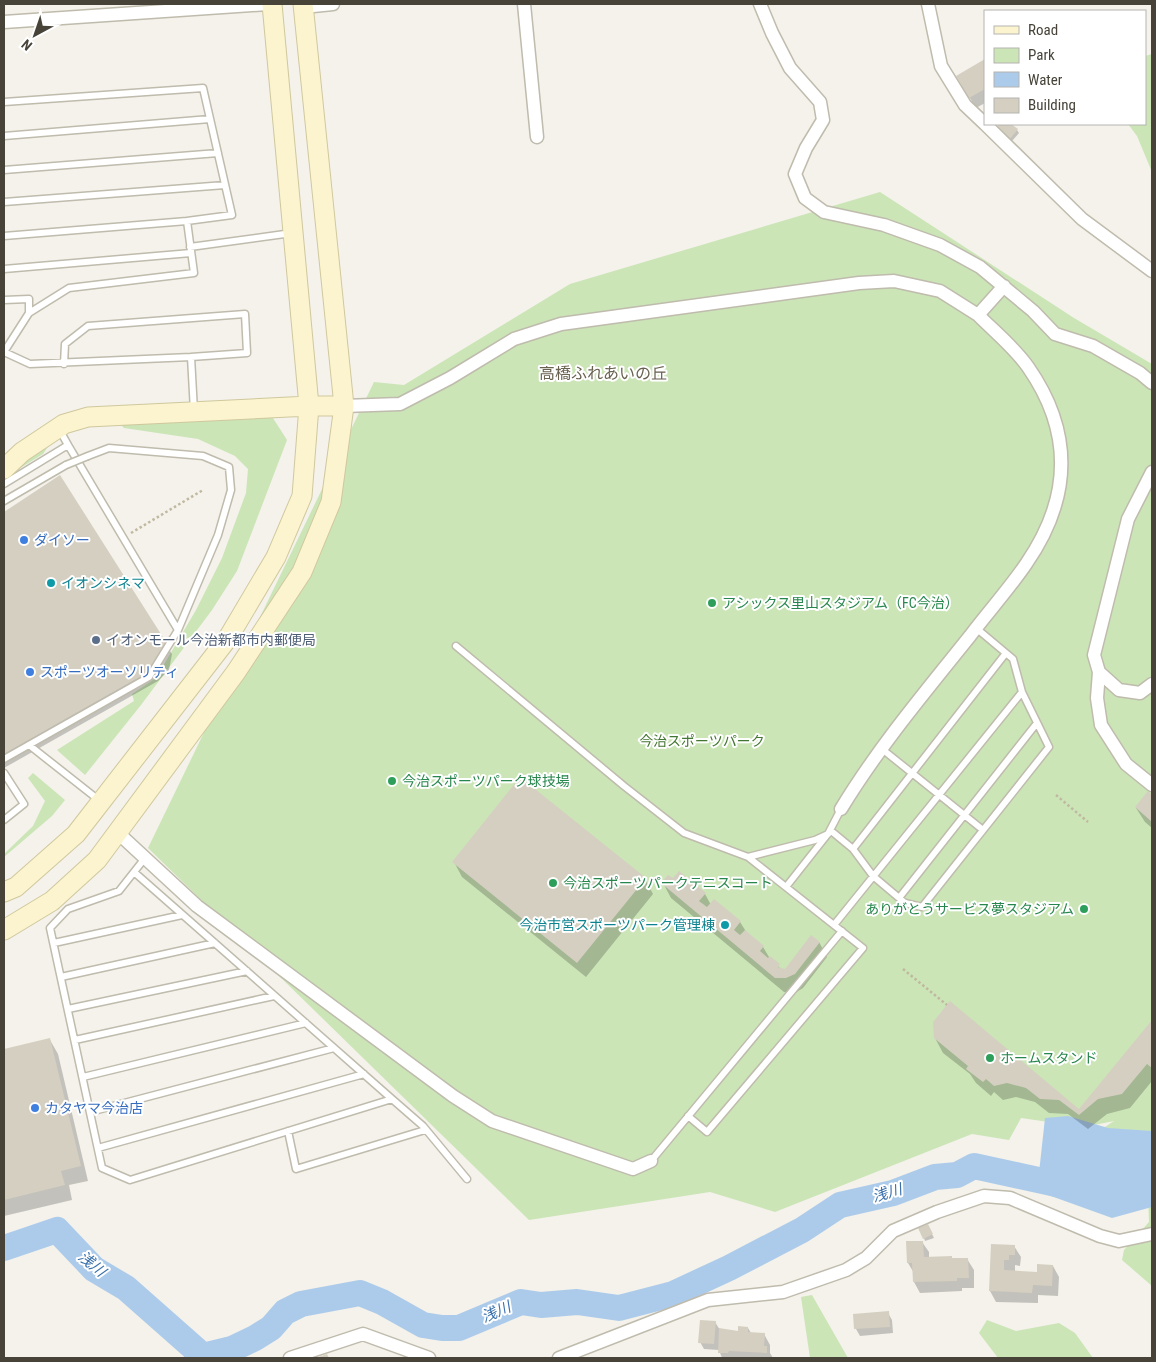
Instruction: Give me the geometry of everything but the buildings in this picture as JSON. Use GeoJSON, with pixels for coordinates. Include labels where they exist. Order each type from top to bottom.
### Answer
{"type":"FeatureCollection","features":[{"type":"Feature","properties":{"kind":"street"},"geometry":{"type":"LineString","coordinates":[[4,22],[270,4],[310,406],[302,496],[276,557],[228,638],[76,834],[16,887],[4,892]]}},
{"type":"Feature","properties":{"kind":"street"},"geometry":{"type":"LineString","coordinates":[[4,930],[52,900],[97,860],[236,672],[302,572],[331,502],[344,406],[303,5],[332,4]]}},
{"type":"Feature","properties":{"kind":"street"},"geometry":{"type":"LineString","coordinates":[[524,4],[536,137]]}},
{"type":"Feature","properties":{"kind":"street"},"geometry":{"type":"LineString","coordinates":[[760,4],[790,68],[820,102],[823,120],[806,148],[795,174],[805,198],[824,212],[884,225],[940,245],[980,267],[1033,311],[1055,334],[1093,346],[1140,374],[1152,384]]}},
{"type":"Feature","properties":{"kind":"street"},"geometry":{"type":"LineString","coordinates":[[928,4],[942,66],[965,104],[984,123]]}},
{"type":"Feature","properties":{"kind":"street"},"geometry":{"type":"LineString","coordinates":[[986,125],[1082,219],[1152,271]]}},
{"type":"Feature","properties":{"kind":"street"},"geometry":{"type":"LineString","coordinates":[[4,469],[22,452],[64,424],[88,417],[310,406],[400,404],[450,378],[514,339],[561,324],[859,283],[894,281],[940,291],[978,315],[1012,347],[1028,367],[1044,394],[1056,425],[1062,453],[1062,476],[1056,502],[1047,526],[1027,564],[882,749],[858,781],[841,809]]}},
{"type":"Feature","properties":{"kind":"street"},"geometry":{"type":"LineString","coordinates":[[978,315],[1004,286]]}},
{"type":"Feature","properties":{"kind":"street"},"geometry":{"type":"LineString","coordinates":[[1152,472],[1128,519],[1094,655],[1099,672],[1097,698],[1101,725],[1126,764],[1152,785]]}},
{"type":"Feature","properties":{"kind":"street"},"geometry":{"type":"LineString","coordinates":[[1099,672],[1120,690],[1140,693],[1152,684]]}},
{"type":"Feature","properties":{"kind":"street"},"geometry":{"type":"LineString","coordinates":[[117,832],[197,906],[453,1096],[492,1121],[633,1169],[652,1161]]}},
{"type":"Feature","properties":{"kind":"street"},"geometry":{"type":"LineString","coordinates":[[559,1358],[708,1300],[783,1292],[846,1270],[866,1258],[893,1231],[937,1212],[984,1196],[1010,1198],[1100,1236],[1119,1241],[1152,1234]]}},
{"type":"Feature","properties":{"kind":"street"},"geometry":{"type":"LineString","coordinates":[[290,1358],[363,1334],[429,1358]]}},
{"type":"Feature","properties":{"kind":"lane"},"geometry":{"type":"LineString","coordinates":[[4,102],[203,88],[232,215],[187,221],[4,236]]}},
{"type":"Feature","properties":{"kind":"lane"},"geometry":{"type":"LineString","coordinates":[[4,136],[210,119]]}},
{"type":"Feature","properties":{"kind":"lane"},"geometry":{"type":"LineString","coordinates":[[4,170],[218,153]]}},
{"type":"Feature","properties":{"kind":"lane"},"geometry":{"type":"LineString","coordinates":[[4,202],[225,185]]}},
{"type":"Feature","properties":{"kind":"lane"},"geometry":{"type":"LineString","coordinates":[[64,364],[65,344],[88,326],[245,314],[247,353],[64,364],[30,364],[4,352],[28,313],[69,288],[194,273],[187,221]]}},
{"type":"Feature","properties":{"kind":"lane"},"geometry":{"type":"LineString","coordinates":[[4,269],[191,250],[293,233]]}},
{"type":"Feature","properties":{"kind":"lane"},"geometry":{"type":"LineString","coordinates":[[4,300],[29,299],[28,313]]}},
{"type":"Feature","properties":{"kind":"lane"},"geometry":{"type":"LineString","coordinates":[[191,356],[194,412]]}},
{"type":"Feature","properties":{"kind":"lane"},"geometry":{"type":"LineString","coordinates":[[58,428],[178,630]]}},
{"type":"Feature","properties":{"kind":"lane"},"geometry":{"type":"LineString","coordinates":[[4,484],[68,445]]}},
{"type":"Feature","properties":{"kind":"lane"},"geometry":{"type":"LineString","coordinates":[[4,501],[66,465],[109,448],[203,456],[229,467],[231,490],[218,536],[178,630],[149,677],[4,759]]}},
{"type":"Feature","properties":{"kind":"lane"},"geometry":{"type":"LineString","coordinates":[[829,832],[853,849],[872,876],[905,903],[922,907],[1049,747],[1022,692],[1013,659],[976,628]]}},
{"type":"Feature","properties":{"kind":"lane"},"geometry":{"type":"LineString","coordinates":[[456,646],[624,786],[684,833],[748,857],[863,948],[708,1132],[688,1116]]}},
{"type":"Feature","properties":{"kind":"lane"},"geometry":{"type":"LineString","coordinates":[[853,849],[1006,653]]}},
{"type":"Feature","properties":{"kind":"lane"},"geometry":{"type":"LineString","coordinates":[[834,925],[1022,692]]}},
{"type":"Feature","properties":{"kind":"lane"},"geometry":{"type":"LineString","coordinates":[[899,898],[1037,723]]}},
{"type":"Feature","properties":{"kind":"lane"},"geometry":{"type":"LineString","coordinates":[[29,745],[101,802]]}},
{"type":"Feature","properties":{"kind":"lane"},"geometry":{"type":"LineString","coordinates":[[882,749],[983,830]]}},
{"type":"Feature","properties":{"kind":"lane"},"geometry":{"type":"LineString","coordinates":[[4,773],[24,804],[4,820]]}},
{"type":"Feature","properties":{"kind":"lane"},"geometry":{"type":"LineString","coordinates":[[786,887],[829,832],[841,809]]}},
{"type":"Feature","properties":{"kind":"lane"},"geometry":{"type":"LineString","coordinates":[[748,857],[815,840],[829,832]]}},
{"type":"Feature","properties":{"kind":"lane"},"geometry":{"type":"LineString","coordinates":[[145,858],[119,891],[68,909],[50,928],[102,1168],[130,1180],[392,1099]]}},
{"type":"Feature","properties":{"kind":"lane"},"geometry":{"type":"LineString","coordinates":[[134,872],[392,1099],[425,1130],[467,1179]]}},
{"type":"Feature","properties":{"kind":"lane"},"geometry":{"type":"LineString","coordinates":[[54,943],[182,915]]}},
{"type":"Feature","properties":{"kind":"lane"},"geometry":{"type":"LineString","coordinates":[[652,1161],[842,931]]}},
{"type":"Feature","properties":{"kind":"lane"},"geometry":{"type":"LineString","coordinates":[[61,977],[215,944]]}},
{"type":"Feature","properties":{"kind":"lane"},"geometry":{"type":"LineString","coordinates":[[68,1009],[247,971]]}},
{"type":"Feature","properties":{"kind":"lane"},"geometry":{"type":"LineString","coordinates":[[75,1040],[274,996]]}},
{"type":"Feature","properties":{"kind":"lane"},"geometry":{"type":"LineString","coordinates":[[83,1077],[306,1024]]}},
{"type":"Feature","properties":{"kind":"lane"},"geometry":{"type":"LineString","coordinates":[[90,1112],[334,1048]]}},
{"type":"Feature","properties":{"kind":"lane"},"geometry":{"type":"LineString","coordinates":[[98,1148],[364,1074]]}},
{"type":"Feature","properties":{"kind":"lane"},"geometry":{"type":"LineString","coordinates":[[288,1131],[296,1169],[425,1130]]}},
{"type":"Feature","properties":{"kind":"path"},"geometry":{"type":"LineString","coordinates":[[123,538],[202,490]]}},
{"type":"Feature","properties":{"kind":"path"},"geometry":{"type":"LineString","coordinates":[[1056,795],[1088,822]]}},
{"type":"Feature","properties":{"kind":"path"},"geometry":{"type":"LineString","coordinates":[[903,969],[947,1005]]}},
{"type":"Feature","properties":{"kind":"green space"},"geometry":{"type":"Polygon","coordinates":[[[1152,54],[1152,172],[1137,136],[1129,125],[1146,125],[1146,56],[1152,54]]]}},
{"type":"Feature","properties":{"kind":"green space","name":"今治スポーツパーク"},"geometry":{"type":"Polygon","coordinates":[[[880,192],[1074,318],[1152,364],[1152,1157],[1072,1149],[1114,1121],[1084,1127],[1021,1118],[1009,1140],[972,1134],[775,1212],[710,1192],[529,1220],[148,848],[374,382],[404,385],[570,284],[880,192]]]}},
{"type":"Feature","properties":{"kind":"green space"},"geometry":{"type":"Polygon","coordinates":[[[271,415],[287,440],[237,571],[212,610],[141,705],[85,775],[57,750],[134,701],[132,694],[156,678],[196,610],[222,558],[246,493],[248,469],[235,456],[198,439],[124,428],[115,419],[271,415]]]}},
{"type":"Feature","properties":{"kind":"green space"},"geometry":{"type":"Polygon","coordinates":[[[51,442],[43,454],[4,478],[4,472],[51,442]]]}},
{"type":"Feature","properties":{"kind":"green space"},"geometry":{"type":"Polygon","coordinates":[[[33,773],[65,800],[52,816],[4,857],[4,854],[33,826],[45,801],[28,778],[33,773]]]}},
{"type":"Feature","properties":{"kind":"green space"},"geometry":{"type":"Polygon","coordinates":[[[1152,1192],[1152,1286],[1122,1260],[1124,1250],[1149,1222],[1148,1195],[1152,1192]]]}},
{"type":"Feature","properties":{"kind":"green space"},"geometry":{"type":"Polygon","coordinates":[[[812,1295],[848,1358],[810,1358],[801,1297],[812,1295]]]}},
{"type":"Feature","properties":{"kind":"green space"},"geometry":{"type":"Polygon","coordinates":[[[987,1320],[1016,1331],[1059,1323],[1075,1333],[1093,1358],[998,1358],[979,1333],[987,1320]]]}},
{"type":"Feature","properties":{"kind":"water"},"geometry":{"type":"Polygon","coordinates":[[[1068,1116],[1108,1128],[1152,1131],[1152,1207],[1112,1218],[1037,1191],[1045,1118],[1068,1116]]]}},
{"type":"Feature","properties":{"kind":"waterway","name":"浅川"},"geometry":{"type":"LineString","coordinates":[[4,1248],[57,1230],[94,1269],[126,1288],[203,1356],[232,1349],[255,1338],[271,1328],[285,1312],[301,1304],[360,1293],[382,1302],[423,1325],[442,1328],[459,1328],[521,1302],[541,1305],[577,1302],[619,1308],[673,1294],[729,1268],[802,1230],[840,1205],[893,1193],[935,1177],[957,1175],[974,1166],[1061,1185]]}},
{"type":"Feature","properties":{"kind":"place","name":"ダイソー"},"geometry":{"type":"Point","coordinates":[24,540]}},
{"type":"Feature","properties":{"kind":"place","name":"イオンシネマ"},"geometry":{"type":"Point","coordinates":[51,583]}},
{"type":"Feature","properties":{"kind":"place","name":"アシックス里山スタジアム（FC今治）"},"geometry":{"type":"Point","coordinates":[712,603]}},
{"type":"Feature","properties":{"kind":"place","name":"イオンモール今治新都市内郵便局"},"geometry":{"type":"Point","coordinates":[96,640]}},
{"type":"Feature","properties":{"kind":"place","name":"スポーツオーソリティ"},"geometry":{"type":"Point","coordinates":[30,672]}},
{"type":"Feature","properties":{"kind":"place","name":"今治スポーツパーク球技場"},"geometry":{"type":"Point","coordinates":[392,781]}},
{"type":"Feature","properties":{"kind":"place","name":"今治スポーツパークテニスコート"},"geometry":{"type":"Point","coordinates":[553,883]}},
{"type":"Feature","properties":{"kind":"place","name":"ありがとうサービス夢スタジアム"},"geometry":{"type":"Point","coordinates":[1084,909]}},
{"type":"Feature","properties":{"kind":"place","name":"今治市営スポーツパーク管理棟"},"geometry":{"type":"Point","coordinates":[725,925]}},
{"type":"Feature","properties":{"kind":"place","name":"ホームスタンド"},"geometry":{"type":"Point","coordinates":[990,1058]}},
{"type":"Feature","properties":{"kind":"place","name":"カタヤマ今治店"},"geometry":{"type":"Point","coordinates":[35,1108]}},
{"type":"Feature","properties":{"kind":"district","name":"高橋ふれあいの丘"},"geometry":{"type":"Point","coordinates":[603,373]}}]}
